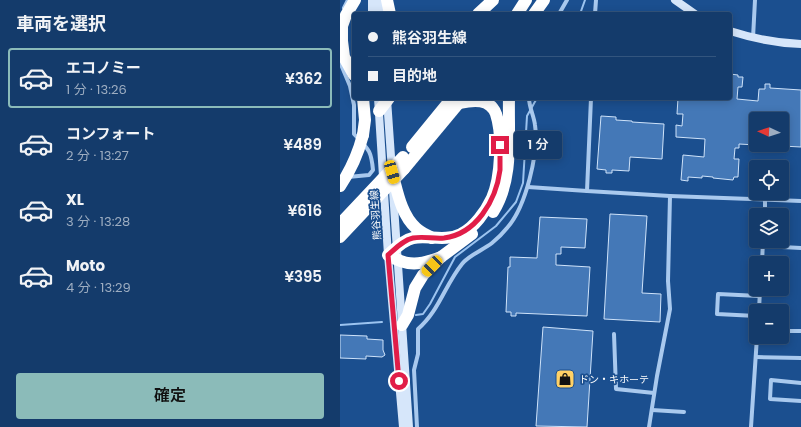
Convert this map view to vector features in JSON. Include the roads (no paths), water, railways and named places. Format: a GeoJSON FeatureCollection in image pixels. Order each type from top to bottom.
{"type":"FeatureCollection","features":[{"type":"Feature","properties":{"kind":"highway"},"geometry":{"type":"LineString","coordinates":[[352,72],[344,56],[342,26],[346,15],[355,0]]}},
{"type":"Feature","properties":{"kind":"highway"},"geometry":{"type":"LineString","coordinates":[[387,0],[390,12]]}},
{"type":"Feature","properties":{"kind":"highway"},"geometry":{"type":"LineString","coordinates":[[480,12],[492,0]]}},
{"type":"Feature","properties":{"kind":"highway"},"geometry":{"type":"LineString","coordinates":[[518,12],[526,0]]}},
{"type":"Feature","properties":{"kind":"highway"},"geometry":{"type":"LineString","coordinates":[[528,12],[537,0]]}},
{"type":"Feature","properties":{"kind":"highway"},"geometry":{"type":"LineString","coordinates":[[535,12],[544,0]]}},
{"type":"Feature","properties":{"kind":"highway"},"geometry":{"type":"LineString","coordinates":[[342,41],[347,27],[352,21]]}},
{"type":"Feature","properties":{"kind":"highway"},"geometry":{"type":"LineString","coordinates":[[340,186],[358,154],[365,120],[363,100]]}},
{"type":"Feature","properties":{"kind":"highway"},"geometry":{"type":"LineString","coordinates":[[379,111],[384,100]]}},
{"type":"Feature","properties":{"kind":"highway"},"geometry":{"type":"LineString","coordinates":[[340,237],[458,100],[479,100],[493,108],[496,115],[500,136],[500,171],[493,198],[484,213],[472,226],[460,234],[443,238],[413,238],[405,241],[394,254],[408,264],[424,263],[441,257]]}},
{"type":"Feature","properties":{"kind":"highway"},"geometry":{"type":"LineString","coordinates":[[402,325],[408,315],[415,288],[423,275],[441,257],[484,224],[502,197],[507,166],[509,100]]}},
{"type":"Feature","properties":{"kind":"highway"},"geometry":{"type":"LineString","coordinates":[[340,224],[404,163]]}},
{"type":"Feature","properties":{"kind":"highway"},"geometry":{"type":"LineString","coordinates":[[392,172],[407,218],[415,228],[432,238]]}},
{"type":"Feature","properties":{"kind":"main road"},"geometry":{"type":"LineString","coordinates":[[372,0],[372,12]]}},
{"type":"Feature","properties":{"kind":"main road"},"geometry":{"type":"LineString","coordinates":[[380,0],[380,12]]}},
{"type":"Feature","properties":{"kind":"main road"},"geometry":{"type":"LineString","coordinates":[[675,0],[692,12]]}},
{"type":"Feature","properties":{"kind":"main road"},"geometry":{"type":"LineString","coordinates":[[732,32],[753,38],[781,43],[801,44]]}},
{"type":"Feature","properties":{"kind":"main road","name":"熊谷羽生線"},"geometry":{"type":"LineString","coordinates":[[385,100],[392,172],[394,254],[403,427]]}},
{"type":"Feature","properties":{"kind":"main road","name":"熊谷羽生線"},"geometry":{"type":"LineString","coordinates":[[379,111],[402,325],[409,427]]}},
{"type":"Feature","properties":{"kind":"street"},"geometry":{"type":"LineString","coordinates":[[340,16],[348,0]]}},
{"type":"Feature","properties":{"kind":"street"},"geometry":{"type":"LineString","coordinates":[[560,12],[567,0]]}},
{"type":"Feature","properties":{"kind":"street"},"geometry":{"type":"LineString","coordinates":[[595,12],[596,0]]}},
{"type":"Feature","properties":{"kind":"street"},"geometry":{"type":"LineString","coordinates":[[753,38],[755,0]]}},
{"type":"Feature","properties":{"kind":"street"},"geometry":{"type":"LineString","coordinates":[[340,62],[350,86],[352,96]]}},
{"type":"Feature","properties":{"kind":"street"},"geometry":{"type":"LineString","coordinates":[[340,177],[369,175],[373,170],[371,152],[354,134],[353,100]]}},
{"type":"Feature","properties":{"kind":"street"},"geometry":{"type":"LineString","coordinates":[[417,427],[414,370],[418,354],[418,329],[427,321],[440,302],[463,262],[493,242],[508,227],[523,203],[528,187],[535,152],[536,126],[530,100]]}},
{"type":"Feature","properties":{"kind":"street"},"geometry":{"type":"LineString","coordinates":[[587,191],[591,100]]}},
{"type":"Feature","properties":{"kind":"street"},"geometry":{"type":"LineString","coordinates":[[528,187],[749,199]]}},
{"type":"Feature","properties":{"kind":"street"},"geometry":{"type":"LineString","coordinates":[[650,427],[654,393],[670,309],[668,281],[670,196]]}},
{"type":"Feature","properties":{"kind":"street"},"geometry":{"type":"LineString","coordinates":[[764,208],[765,200],[801,201]]}},
{"type":"Feature","properties":{"kind":"street"},"geometry":{"type":"LineString","coordinates":[[789,246],[801,248]]}},
{"type":"Feature","properties":{"kind":"street"},"geometry":{"type":"LineString","coordinates":[[749,295],[718,294],[717,314],[749,316]]}},
{"type":"Feature","properties":{"kind":"street"},"geometry":{"type":"LineString","coordinates":[[759,304],[760,296]]}},
{"type":"Feature","properties":{"kind":"street"},"geometry":{"type":"LineString","coordinates":[[789,330],[801,331]]}},
{"type":"Feature","properties":{"kind":"street"},"geometry":{"type":"LineString","coordinates":[[614,334],[616,389],[654,393]]}},
{"type":"Feature","properties":{"kind":"street"},"geometry":{"type":"LineString","coordinates":[[751,427],[757,344]]}},
{"type":"Feature","properties":{"kind":"street"},"geometry":{"type":"LineString","coordinates":[[756,357],[801,358]]}},
{"type":"Feature","properties":{"kind":"street"},"geometry":{"type":"LineString","coordinates":[[801,383],[771,380],[770,399],[801,401]]}},
{"type":"Feature","properties":{"kind":"street"},"geometry":{"type":"LineString","coordinates":[[652,410],[684,412]]}},
{"type":"Feature","properties":{"kind":"waterway"},"geometry":{"type":"LineString","coordinates":[[581,12],[585,0]]}},
{"type":"Feature","properties":{"kind":"waterway"},"geometry":{"type":"LineString","coordinates":[[416,315],[423,314],[430,304],[455,257],[496,226],[516,202],[523,183],[527,116],[536,100]]}},
{"type":"Feature","properties":{"kind":"waterway"},"geometry":{"type":"LineString","coordinates":[[340,325],[382,322]]}},
{"type":"Feature","properties":{"kind":"place","name":"ドン・キホーテ"},"geometry":{"type":"Point","coordinates":[565,379]}}]}
